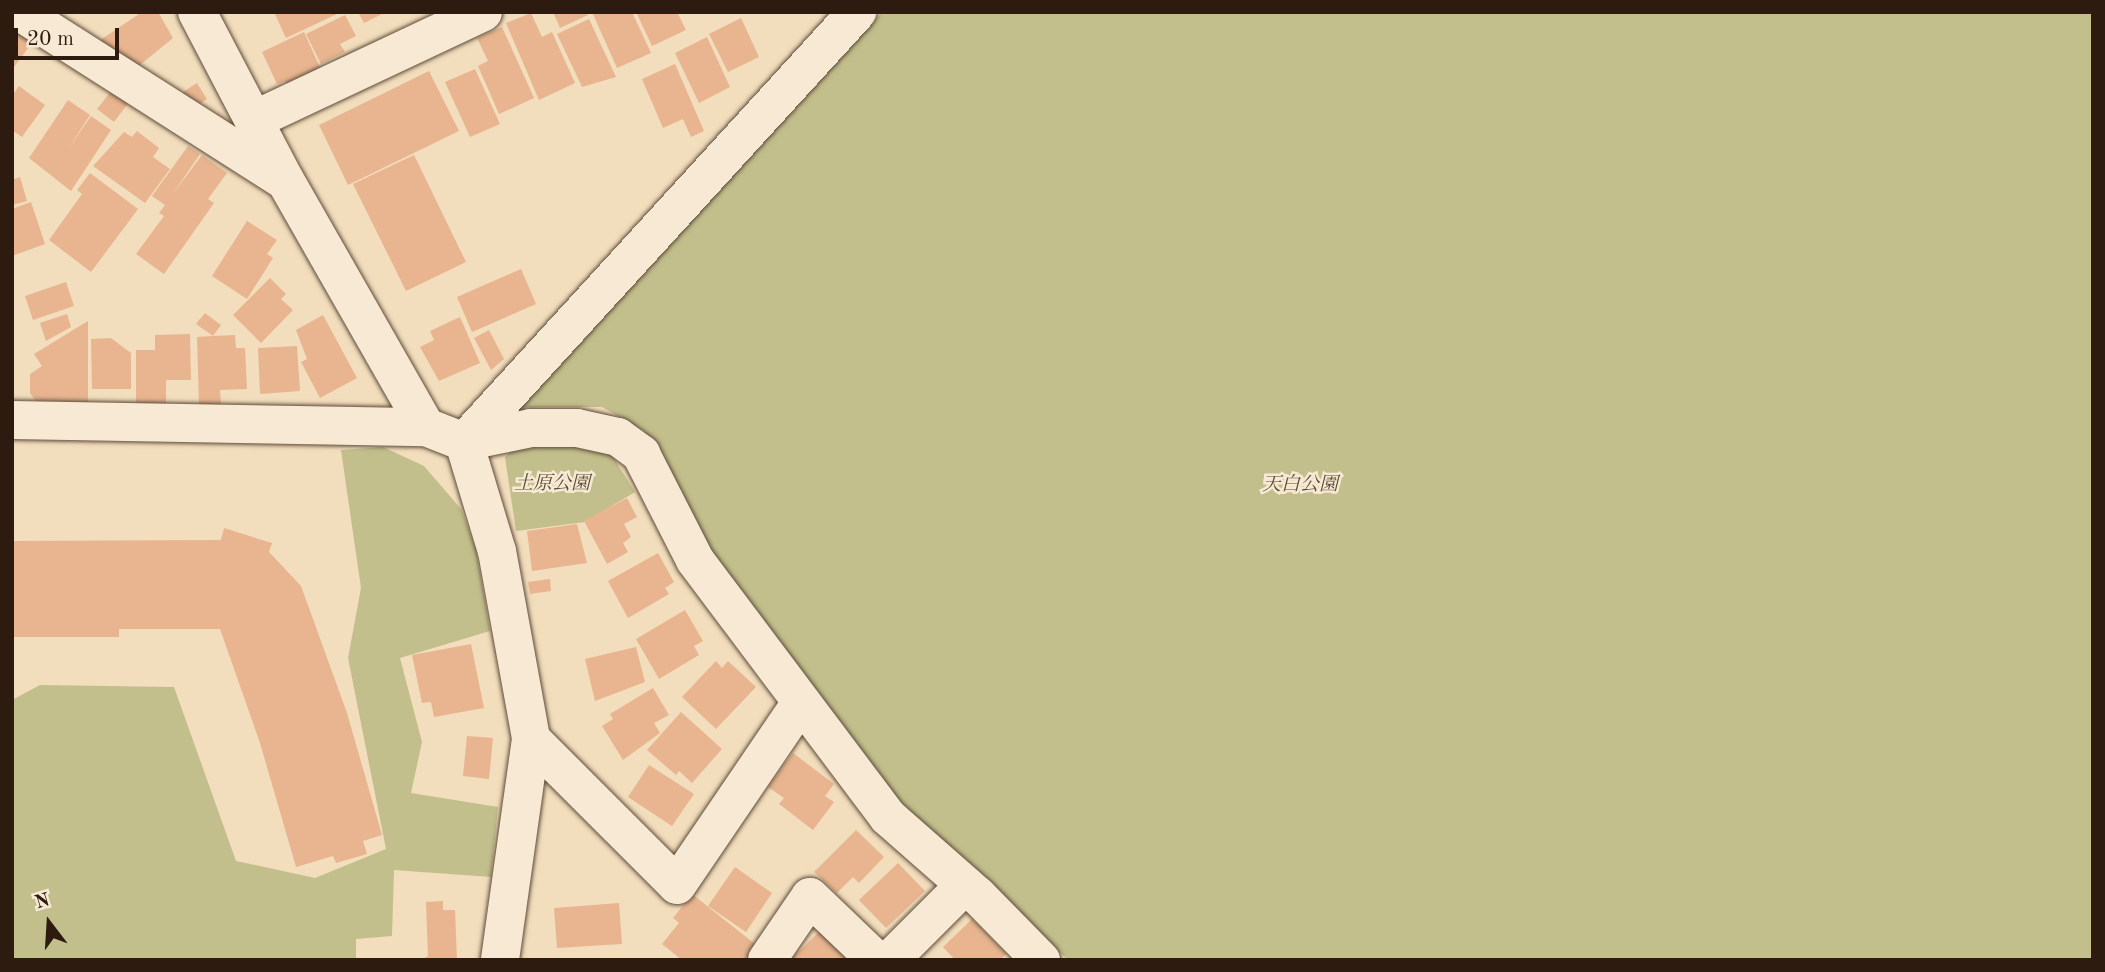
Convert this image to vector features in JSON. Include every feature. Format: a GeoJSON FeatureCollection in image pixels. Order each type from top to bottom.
{"type":"FeatureCollection","features":[{"type":"Feature","properties":{"kind":"street"},"geometry":{"type":"LineString","coordinates":[[20,12],[285,180]]}},
{"type":"Feature","properties":{"kind":"street"},"geometry":{"type":"LineString","coordinates":[[197,12],[285,180],[426,427]]}},
{"type":"Feature","properties":{"kind":"street"},"geometry":{"type":"LineString","coordinates":[[254,120],[483,12]]}},
{"type":"Feature","properties":{"kind":"street"},"geometry":{"type":"LineString","coordinates":[[464,442],[857,12]]}},
{"type":"Feature","properties":{"kind":"street"},"geometry":{"type":"LineString","coordinates":[[14,415],[426,427],[464,442],[531,428],[577,428],[618,437],[641,454],[695,561],[800,704],[888,817],[965,884],[1041,960]]}},
{"type":"Feature","properties":{"kind":"street"},"geometry":{"type":"LineString","coordinates":[[464,442],[497,551],[531,738],[500,960]]}},
{"type":"Feature","properties":{"kind":"street"},"geometry":{"type":"LineString","coordinates":[[531,738],[677,885],[800,704]]}},
{"type":"Feature","properties":{"kind":"street"},"geometry":{"type":"LineString","coordinates":[[890,960],[965,884]]}},
{"type":"Feature","properties":{"kind":"street"},"geometry":{"type":"LineString","coordinates":[[767,960],[810,897],[876,960]]}},
{"type":"Feature","properties":{"kind":"green space","name":"天白公園"},"geometry":{"type":"Polygon","coordinates":[[[882,12],[2093,12],[2093,960],[1068,960],[908,812],[719,565],[644,431],[602,407],[507,407],[882,12]]]}},
{"type":"Feature","properties":{"kind":"green space","name":"土原公園"},"geometry":{"type":"Polygon","coordinates":[[[519,443],[569,444],[611,454],[635,492],[585,522],[516,531],[505,457],[519,443]]]}},
{"type":"Feature","properties":{"kind":"green space"},"geometry":{"type":"Polygon","coordinates":[[[383,447],[424,466],[461,509],[476,549],[490,631],[400,658],[422,742],[411,793],[498,807],[491,877],[394,870],[392,936],[356,939],[356,960],[12,960],[12,700],[40,685],[174,687],[236,861],[315,878],[386,849],[348,658],[361,588],[341,450],[383,447]]]}},
{"type":"Feature","properties":{"kind":"building"},"geometry":{"type":"Polygon","coordinates":[[[142,12],[158,12],[173,38],[130,73],[90,47],[142,12]]]}},
{"type":"Feature","properties":{"kind":"building"},"geometry":{"type":"Polygon","coordinates":[[[274,12],[336,12],[337,14],[286,38],[274,12]]]}},
{"type":"Feature","properties":{"kind":"building"},"geometry":{"type":"Polygon","coordinates":[[[358,12],[386,12],[364,23],[358,12]]]}},
{"type":"Feature","properties":{"kind":"building"},"geometry":{"type":"Polygon","coordinates":[[[553,12],[587,12],[588,15],[560,28],[553,12]]]}},
{"type":"Feature","properties":{"kind":"building"},"geometry":{"type":"Polygon","coordinates":[[[592,12],[632,12],[651,53],[617,68],[592,12]]]}},
{"type":"Feature","properties":{"kind":"building"},"geometry":{"type":"Polygon","coordinates":[[[636,12],[677,12],[686,30],[652,46],[636,12]]]}},
{"type":"Feature","properties":{"kind":"building"},"geometry":{"type":"Polygon","coordinates":[[[531,13],[542,37],[552,32],[575,83],[539,100],[506,23],[531,13]]]}},
{"type":"Feature","properties":{"kind":"building"},"geometry":{"type":"Polygon","coordinates":[[[345,15],[356,36],[340,44],[345,52],[321,64],[306,34],[345,15]]]}},
{"type":"Feature","properties":{"kind":"building"},"geometry":{"type":"Polygon","coordinates":[[[741,18],[759,57],[728,72],[709,34],[741,18]]]}},
{"type":"Feature","properties":{"kind":"building"},"geometry":{"type":"Polygon","coordinates":[[[589,19],[616,77],[582,87],[557,34],[589,19]]]}},
{"type":"Feature","properties":{"kind":"building"},"geometry":{"type":"Polygon","coordinates":[[[502,27],[534,98],[499,114],[478,66],[488,61],[477,38],[502,27]]]}},
{"type":"Feature","properties":{"kind":"building"},"geometry":{"type":"Polygon","coordinates":[[[21,29],[35,39],[14,67],[12,30],[17,34],[21,29]]]}},
{"type":"Feature","properties":{"kind":"building"},"geometry":{"type":"Polygon","coordinates":[[[304,32],[322,72],[288,88],[285,81],[277,84],[262,52],[304,32]]]}},
{"type":"Feature","properties":{"kind":"building"},"geometry":{"type":"Polygon","coordinates":[[[707,37],[730,87],[699,103],[675,53],[707,37]]]}},
{"type":"Feature","properties":{"kind":"building"},"geometry":{"type":"Polygon","coordinates":[[[675,64],[704,131],[691,137],[683,119],[663,128],[642,79],[675,64]]]}},
{"type":"Feature","properties":{"kind":"building"},"geometry":{"type":"Polygon","coordinates":[[[475,69],[500,124],[470,137],[445,82],[475,69]]]}},
{"type":"Feature","properties":{"kind":"building"},"geometry":{"type":"Polygon","coordinates":[[[429,71],[459,131],[348,185],[319,125],[429,71]]]}},
{"type":"Feature","properties":{"kind":"building"},"geometry":{"type":"Polygon","coordinates":[[[197,83],[207,99],[193,108],[183,92],[197,83]]]}},
{"type":"Feature","properties":{"kind":"building"},"geometry":{"type":"Polygon","coordinates":[[[19,86],[45,105],[22,137],[12,130],[12,96],[19,86]]]}},
{"type":"Feature","properties":{"kind":"building"},"geometry":{"type":"Polygon","coordinates":[[[112,90],[129,102],[114,122],[97,109],[112,90]]]}},
{"type":"Feature","properties":{"kind":"building"},"geometry":{"type":"Polygon","coordinates":[[[68,100],[90,115],[68,149],[91,116],[111,130],[71,191],[29,158],[68,100]]]}},
{"type":"Feature","properties":{"kind":"building"},"geometry":{"type":"Polygon","coordinates":[[[137,131],[159,148],[153,157],[170,169],[145,203],[93,166],[124,132],[132,137],[137,131]]]}},
{"type":"Feature","properties":{"kind":"building"},"geometry":{"type":"Polygon","coordinates":[[[188,146],[200,154],[172,195],[202,155],[227,173],[208,199],[214,203],[164,274],[136,254],[164,216],[159,213],[165,205],[152,196],[188,146]]]}},
{"type":"Feature","properties":{"kind":"building"},"geometry":{"type":"Polygon","coordinates":[[[414,155],[466,262],[406,291],[353,184],[414,155]]]}},
{"type":"Feature","properties":{"kind":"building"},"geometry":{"type":"Polygon","coordinates":[[[90,173],[138,209],[91,272],[49,240],[82,194],[77,190],[90,173]]]}},
{"type":"Feature","properties":{"kind":"building"},"geometry":{"type":"Polygon","coordinates":[[[20,177],[27,201],[12,205],[12,180],[20,177]]]}},
{"type":"Feature","properties":{"kind":"building"},"geometry":{"type":"Polygon","coordinates":[[[31,202],[45,244],[12,256],[12,209],[31,202]]]}},
{"type":"Feature","properties":{"kind":"building"},"geometry":{"type":"Polygon","coordinates":[[[247,221],[277,240],[267,254],[273,258],[247,299],[212,276],[247,221]]]}},
{"type":"Feature","properties":{"kind":"building"},"geometry":{"type":"Polygon","coordinates":[[[521,269],[536,304],[472,332],[457,297],[521,269]]]}},
{"type":"Feature","properties":{"kind":"building"},"geometry":{"type":"Polygon","coordinates":[[[270,278],[286,294],[281,299],[293,310],[261,343],[233,315],[270,278]]]}},
{"type":"Feature","properties":{"kind":"building"},"geometry":{"type":"Polygon","coordinates":[[[66,282],[74,306],[33,320],[25,296],[66,282]]]}},
{"type":"Feature","properties":{"kind":"building"},"geometry":{"type":"Polygon","coordinates":[[[205,313],[221,325],[213,336],[196,324],[205,313]]]}},
{"type":"Feature","properties":{"kind":"building"},"geometry":{"type":"Polygon","coordinates":[[[67,314],[71,327],[46,341],[40,323],[67,314]]]}},
{"type":"Feature","properties":{"kind":"building"},"geometry":{"type":"Polygon","coordinates":[[[323,315],[357,378],[320,398],[301,362],[307,359],[296,330],[323,315]]]}},
{"type":"Feature","properties":{"kind":"building"},"geometry":{"type":"Polygon","coordinates":[[[460,317],[480,363],[439,381],[420,347],[434,340],[430,331],[460,317]]]}},
{"type":"Feature","properties":{"kind":"building"},"geometry":{"type":"Polygon","coordinates":[[[88,321],[88,404],[39,405],[30,393],[30,374],[42,366],[34,354],[88,321]]]}},
{"type":"Feature","properties":{"kind":"building"},"geometry":{"type":"Polygon","coordinates":[[[489,330],[504,359],[491,370],[474,338],[489,330]]]}},
{"type":"Feature","properties":{"kind":"building"},"geometry":{"type":"Polygon","coordinates":[[[190,334],[191,380],[166,380],[166,405],[136,405],[136,350],[155,350],[155,335],[190,334]]]}},
{"type":"Feature","properties":{"kind":"building"},"geometry":{"type":"Polygon","coordinates":[[[235,335],[236,348],[245,348],[247,389],[220,390],[221,405],[199,406],[197,337],[235,335]]]}},
{"type":"Feature","properties":{"kind":"building"},"geometry":{"type":"Polygon","coordinates":[[[111,338],[131,353],[131,389],[92,389],[91,339],[111,338]]]}},
{"type":"Feature","properties":{"kind":"building"},"geometry":{"type":"Polygon","coordinates":[[[297,346],[300,391],[260,394],[258,348],[297,346]]]}},
{"type":"Feature","properties":{"kind":"building"},"geometry":{"type":"Polygon","coordinates":[[[627,498],[637,517],[624,524],[631,537],[623,543],[628,552],[607,564],[584,521],[627,498]]]}},
{"type":"Feature","properties":{"kind":"building"},"geometry":{"type":"Polygon","coordinates":[[[577,524],[587,563],[532,571],[527,531],[577,524]]]}},
{"type":"Feature","properties":{"kind":"building"},"geometry":{"type":"Polygon","coordinates":[[[224,528],[272,543],[269,552],[301,586],[347,713],[382,835],[363,841],[367,854],[336,863],[333,856],[296,867],[260,743],[220,629],[119,629],[119,637],[12,637],[12,541],[221,540],[224,528]]]}},
{"type":"Feature","properties":{"kind":"building"},"geometry":{"type":"Polygon","coordinates":[[[658,553],[674,582],[665,588],[669,594],[628,618],[608,581],[658,553]]]}},
{"type":"Feature","properties":{"kind":"building"},"geometry":{"type":"Polygon","coordinates":[[[550,579],[551,591],[530,594],[528,582],[550,579]]]}},
{"type":"Feature","properties":{"kind":"building"},"geometry":{"type":"Polygon","coordinates":[[[685,610],[703,641],[694,646],[699,655],[659,679],[636,639],[685,610]]]}},
{"type":"Feature","properties":{"kind":"building"},"geometry":{"type":"Polygon","coordinates":[[[471,644],[484,708],[434,717],[431,702],[422,703],[412,655],[471,644]]]}},
{"type":"Feature","properties":{"kind":"building"},"geometry":{"type":"Polygon","coordinates":[[[636,647],[645,682],[595,701],[585,659],[636,647]]]}},
{"type":"Feature","properties":{"kind":"building"},"geometry":{"type":"Polygon","coordinates":[[[716,661],[722,668],[728,661],[756,687],[716,729],[682,697],[716,661]]]}},
{"type":"Feature","properties":{"kind":"building"},"geometry":{"type":"Polygon","coordinates":[[[653,688],[669,715],[654,723],[660,733],[623,760],[602,726],[613,719],[610,714],[653,688]]]}},
{"type":"Feature","properties":{"kind":"building"},"geometry":{"type":"Polygon","coordinates":[[[681,712],[722,749],[692,783],[679,771],[676,775],[647,750],[681,712]]]}},
{"type":"Feature","properties":{"kind":"building"},"geometry":{"type":"Polygon","coordinates":[[[467,736],[493,738],[489,779],[463,776],[467,736]]]}},
{"type":"Feature","properties":{"kind":"building"},"geometry":{"type":"Polygon","coordinates":[[[793,753],[834,784],[825,796],[834,802],[813,830],[779,804],[784,798],[768,787],[793,753]]]}},
{"type":"Feature","properties":{"kind":"building"},"geometry":{"type":"Polygon","coordinates":[[[649,765],[694,794],[672,826],[628,797],[649,765]]]}},
{"type":"Feature","properties":{"kind":"building"},"geometry":{"type":"Polygon","coordinates":[[[856,830],[884,857],[859,883],[853,877],[837,893],[814,872],[856,830]]]}},
{"type":"Feature","properties":{"kind":"building"},"geometry":{"type":"Polygon","coordinates":[[[898,863],[925,891],[886,928],[859,900],[898,863]]]}},
{"type":"Feature","properties":{"kind":"building"},"geometry":{"type":"Polygon","coordinates":[[[735,867],[772,893],[746,932],[708,906],[735,867]]]}},
{"type":"Feature","properties":{"kind":"building"},"geometry":{"type":"Polygon","coordinates":[[[692,894],[760,948],[751,960],[682,960],[662,944],[679,923],[673,918],[692,894]]]}},
{"type":"Feature","properties":{"kind":"building"},"geometry":{"type":"Polygon","coordinates":[[[443,901],[443,910],[455,910],[457,960],[422,960],[428,956],[426,902],[443,901]]]}},
{"type":"Feature","properties":{"kind":"building"},"geometry":{"type":"Polygon","coordinates":[[[619,903],[622,944],[557,948],[554,908],[619,903]]]}},
{"type":"Feature","properties":{"kind":"building"},"geometry":{"type":"Polygon","coordinates":[[[972,919],[1006,954],[1000,960],[955,960],[943,947],[972,919]]]}},
{"type":"Feature","properties":{"kind":"building"},"geometry":{"type":"Polygon","coordinates":[[[820,931],[848,960],[790,960],[820,931]]]}}]}
